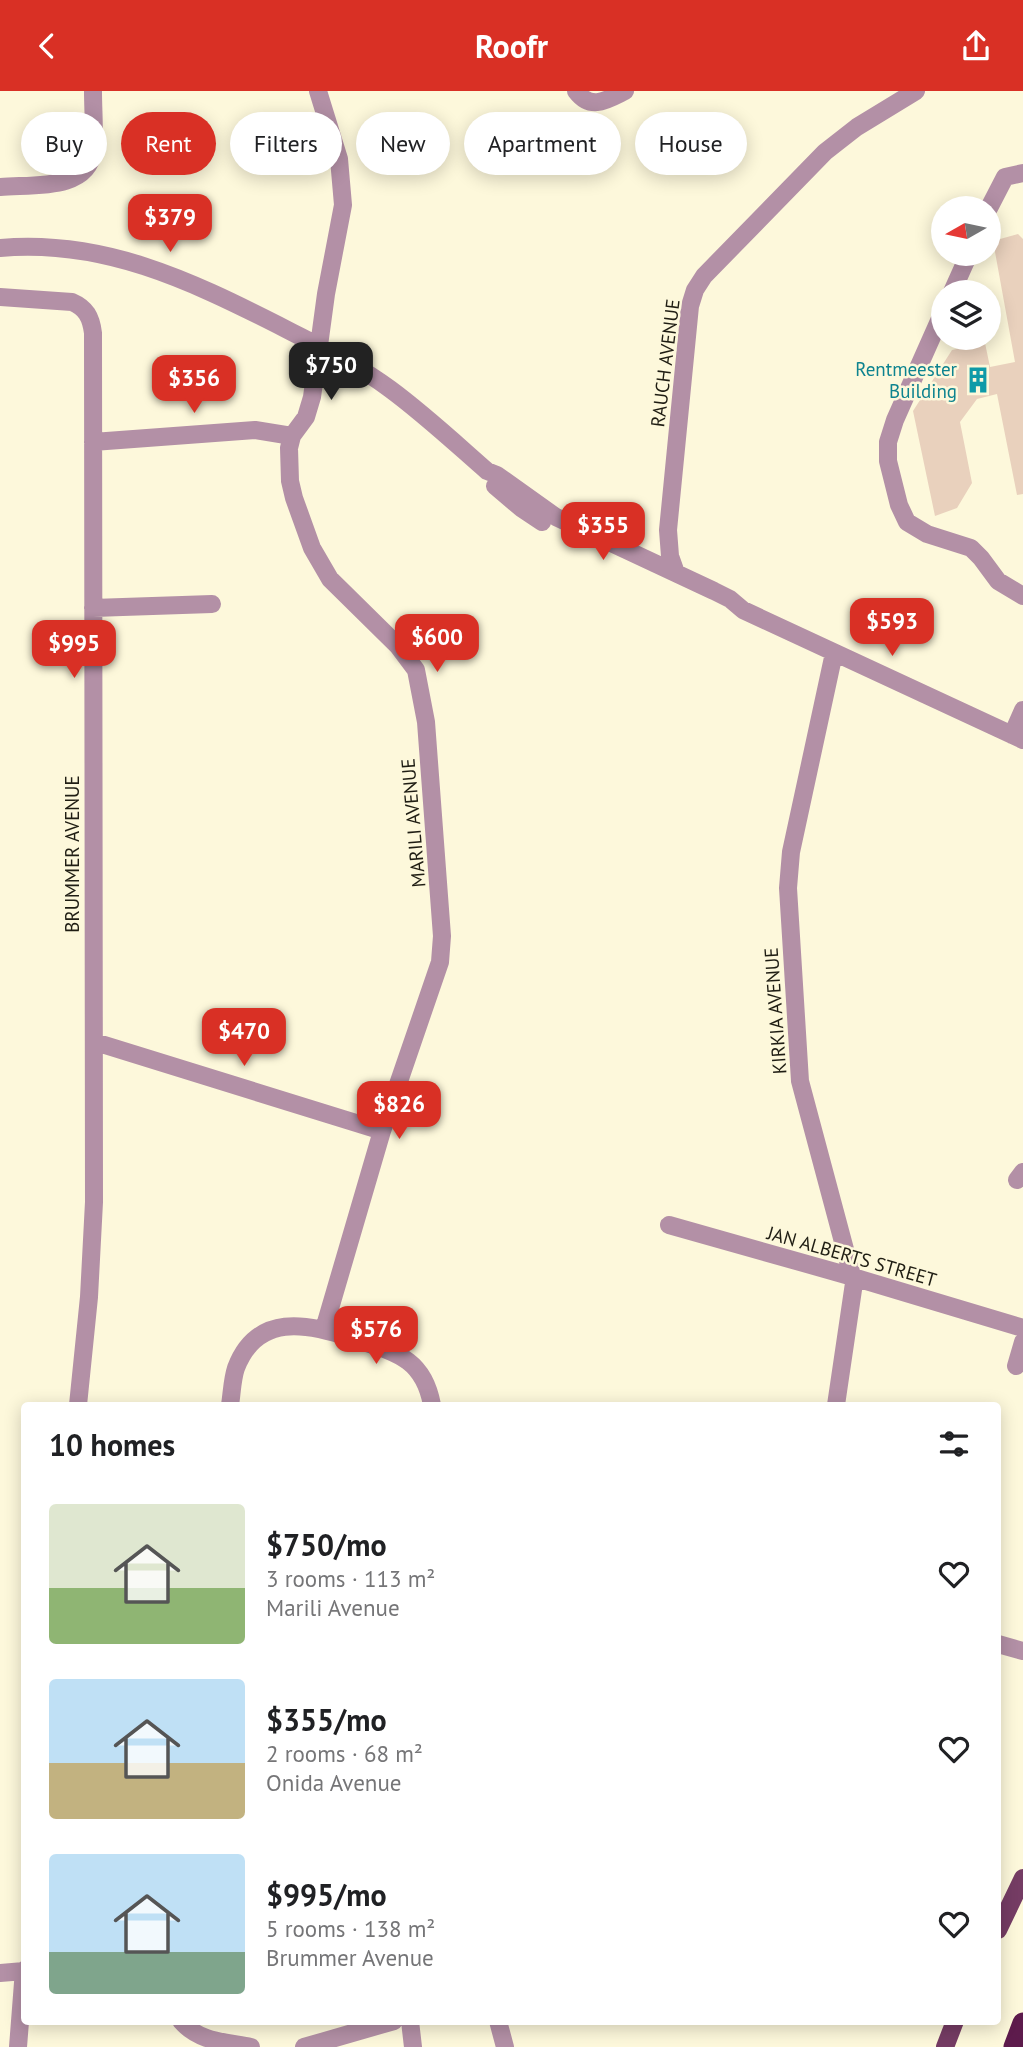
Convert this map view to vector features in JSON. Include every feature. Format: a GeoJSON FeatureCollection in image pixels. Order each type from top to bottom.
{"type":"FeatureCollection","features":[{"type":"Feature","properties":{"kind":"highway"},"geometry":{"type":"LineString","coordinates":[[1014,2047],[1023,2023]]}},
{"type":"Feature","properties":{"kind":"main road"},"geometry":{"type":"LineString","coordinates":[[1001,1921],[1023,1878]]}},
{"type":"Feature","properties":{"kind":"main road"},"geometry":{"type":"LineString","coordinates":[[945,2047],[953,2025]]}},
{"type":"Feature","properties":{"kind":"street"},"geometry":{"type":"LineString","coordinates":[[0,187],[64,182],[83,173],[93,151],[93,91]]}},
{"type":"Feature","properties":{"kind":"street","name":"MARILI AVENUE"},"geometry":{"type":"LineString","coordinates":[[318,91],[336,145],[344,188],[343,205],[326,294],[309,410],[292,436],[289,448],[292,489],[312,548],[330,579],[408,658],[419,681],[426,722],[442,949],[382,1131],[324,1329]]}},
{"type":"Feature","properties":{"kind":"street"},"geometry":{"type":"LineString","coordinates":[[576,91],[583,99],[593,103],[625,91]]}},
{"type":"Feature","properties":{"kind":"street","name":"RAUCH AVENUE"},"geometry":{"type":"LineString","coordinates":[[676,573],[670,556],[668,530],[690,306],[697,286],[706,273],[825,152],[857,127],[916,91]]}},
{"type":"Feature","properties":{"kind":"street"},"geometry":{"type":"LineString","coordinates":[[994,196],[1005,177],[1023,173]]}},
{"type":"Feature","properties":{"kind":"street"},"geometry":{"type":"LineString","coordinates":[[0,248],[64,248],[135,263],[203,287],[320,346],[386,386],[487,471],[497,475],[556,517],[730,599],[743,610],[1018,738],[1023,710]]}},
{"type":"Feature","properties":{"kind":"street","name":"BRUMMER AVENUE"},"geometry":{"type":"LineString","coordinates":[[0,297],[62,301],[80,306],[87,313],[93,333],[95,1042],[92,1257],[78,1402]]}},
{"type":"Feature","properties":{"kind":"street"},"geometry":{"type":"LineString","coordinates":[[931,339],[888,442],[888,461],[898,505],[907,522],[927,534],[971,548],[994,577],[1021,592]]}},
{"type":"Feature","properties":{"kind":"street"},"geometry":{"type":"LineString","coordinates":[[93,442],[255,431],[292,436]]}},
{"type":"Feature","properties":{"kind":"street"},"geometry":{"type":"LineString","coordinates":[[487,471],[500,492],[520,508],[554,528],[706,601],[743,610]]}},
{"type":"Feature","properties":{"kind":"street"},"geometry":{"type":"LineString","coordinates":[[637,556],[658,545],[668,530]]}},
{"type":"Feature","properties":{"kind":"street"},"geometry":{"type":"LineString","coordinates":[[93,608],[212,604]]}},
{"type":"Feature","properties":{"kind":"street","name":"KIRKIA AVENUE"},"geometry":{"type":"LineString","coordinates":[[834,653],[791,852],[788,888],[800,1081],[853,1277],[854,1299],[837,1402]]}},
{"type":"Feature","properties":{"kind":"street"},"geometry":{"type":"LineString","coordinates":[[95,1042],[382,1131]]}},
{"type":"Feature","properties":{"kind":"street","name":"JAN ALBERTS STREET"},"geometry":{"type":"LineString","coordinates":[[670,1225],[1023,1328]]}},
{"type":"Feature","properties":{"kind":"street"},"geometry":{"type":"LineString","coordinates":[[230,1402],[236,1368],[245,1351],[272,1329],[291,1325],[324,1329],[390,1350],[415,1365],[425,1380],[431,1402]]}},
{"type":"Feature","properties":{"kind":"street"},"geometry":{"type":"LineString","coordinates":[[1016,1366],[1023,1342]]}},
{"type":"Feature","properties":{"kind":"street"},"geometry":{"type":"LineString","coordinates":[[1001,1645],[1023,1651]]}},
{"type":"Feature","properties":{"kind":"street"},"geometry":{"type":"LineString","coordinates":[[0,1973],[21,1971]]}},
{"type":"Feature","properties":{"kind":"street"},"geometry":{"type":"LineString","coordinates":[[18,2047],[21,2009]]}},
{"type":"Feature","properties":{"kind":"street"},"geometry":{"type":"LineString","coordinates":[[184,2025],[202,2038],[251,2047]]}},
{"type":"Feature","properties":{"kind":"street"},"geometry":{"type":"LineString","coordinates":[[304,2047],[380,2025]]}},
{"type":"Feature","properties":{"kind":"street"},"geometry":{"type":"LineString","coordinates":[[410,2025],[413,2047]]}},
{"type":"Feature","properties":{"kind":"street"},"geometry":{"type":"LineString","coordinates":[[499,2025],[505,2047]]}},
{"type":"Feature","properties":{"kind":"building","name":"Rentmeester Building"},"geometry":{"type":"Polygon","coordinates":[[[1018,234],[1023,239],[1023,494],[1017,495],[997,394],[977,399],[960,422],[972,483],[957,508],[935,516],[913,411],[952,350],[986,350],[990,367],[1015,362],[998,266],[1001,266],[1001,239],[1018,234]]]}},
{"type":"Feature","properties":{"kind":"place","name":"Rentmeester Building"},"geometry":{"type":"Point","coordinates":[978,380]}}]}
